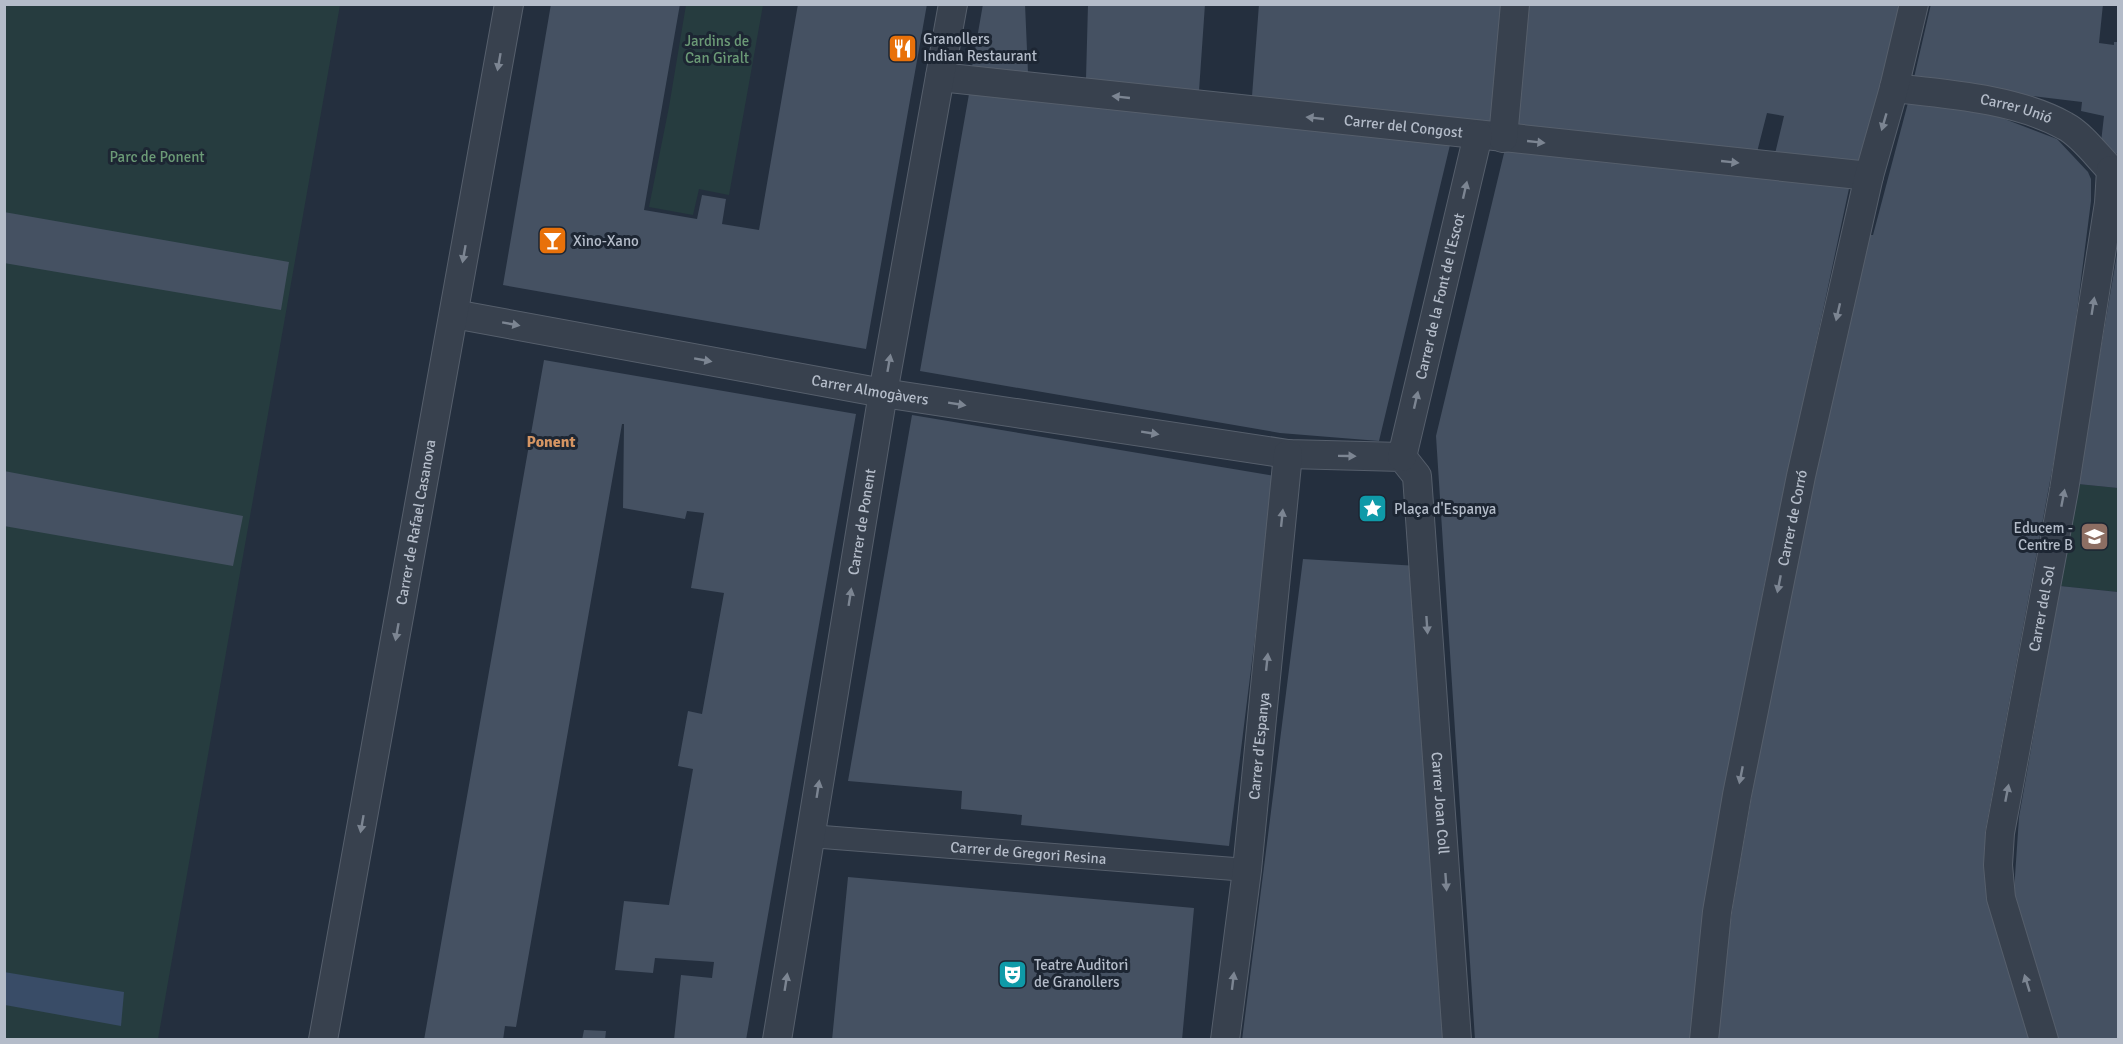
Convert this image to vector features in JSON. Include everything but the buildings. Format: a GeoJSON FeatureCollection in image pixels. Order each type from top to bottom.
{"type":"FeatureCollection","features":[{"type":"Feature","properties":{"kind":"street","name":"Carrer de Rafael Casanova"},"geometry":{"type":"LineString","coordinates":[[323,1040],[509,4]]}},
{"type":"Feature","properties":{"kind":"street","name":"Carrer de Ponent"},"geometry":{"type":"LineString","coordinates":[[777,1040],[884,393],[953,4]]}},
{"type":"Feature","properties":{"kind":"street","name":"Carrer de la Font de l'Escot"},"geometry":{"type":"LineString","coordinates":[[1402,457],[1491,137],[1515,4]]}},
{"type":"Feature","properties":{"kind":"street","name":"Carrer de Corró"},"geometry":{"type":"LineString","coordinates":[[1704,1040],[1717,912],[1737,795],[1801,476],[1869,176],[1894,88],[1914,4]]}},
{"type":"Feature","properties":{"kind":"street","name":"Carrer del Congost"},"geometry":{"type":"LineString","coordinates":[[940,77],[1869,176]]}},
{"type":"Feature","properties":{"kind":"street","name":"Carrer Unió"},"geometry":{"type":"LineString","coordinates":[[1894,88],[1971,97],[2040,115],[2066,126],[2115,170]]}},
{"type":"Feature","properties":{"kind":"street","name":"Carrer del Sol"},"geometry":{"type":"LineString","coordinates":[[2044,1040],[2001,898],[1998,865],[2000,833],[2064,490],[2115,170]]}},
{"type":"Feature","properties":{"kind":"street","name":"Carrer Almogàvers"},"geometry":{"type":"LineString","coordinates":[[454,314],[884,393],[1288,454]]}},
{"type":"Feature","properties":{"kind":"street"},"geometry":{"type":"LineString","coordinates":[[1288,454],[1402,457]]}},
{"type":"Feature","properties":{"kind":"street","name":"Carrer d'Espanya"},"geometry":{"type":"LineString","coordinates":[[1225,1040],[1247,870],[1288,454]]}},
{"type":"Feature","properties":{"kind":"street","name":"Carrer Joan Coll"},"geometry":{"type":"LineString","coordinates":[[1402,457],[1417,476],[1457,1040]]}},
{"type":"Feature","properties":{"kind":"street","name":"Carrer de Gregori Resina"},"geometry":{"type":"LineString","coordinates":[[810,836],[1247,870]]}},
{"type":"Feature","properties":{"kind":"green space","name":"Parc de Ponent"},"geometry":{"type":"Polygon","coordinates":[[[5,5],[340,5],[158,1039],[5,1040],[5,5]]]}},
{"type":"Feature","properties":{"kind":"green space","name":"Jardins de Can Giralt"},"geometry":{"type":"Polygon","coordinates":[[[686,5],[763,5],[729,195],[699,189],[693,215],[649,207],[686,5]]]}},
{"type":"Feature","properties":{"kind":"green space","name":"Educem - Centre B"},"geometry":{"type":"Polygon","coordinates":[[[2078,484],[2118,488],[2118,592],[2060,586],[2078,484]]]}},
{"type":"Feature","properties":{"kind":"water"},"geometry":{"type":"Polygon","coordinates":[[[4,972],[124,992],[121,1026],[5,1005],[4,972]]]}},
{"type":"Feature","properties":{"kind":"place","name":"Granollers Indian Restaurant"},"geometry":{"type":"Point","coordinates":[902,48]}},
{"type":"Feature","properties":{"kind":"place","name":"Xino-Xano"},"geometry":{"type":"Point","coordinates":[552,241]}},
{"type":"Feature","properties":{"kind":"place","name":"Plaça d'Espanya"},"geometry":{"type":"Point","coordinates":[1373,509]}},
{"type":"Feature","properties":{"kind":"place","name":"Educem - Centre B"},"geometry":{"type":"Point","coordinates":[2094,537]}},
{"type":"Feature","properties":{"kind":"place","name":"Teatre Auditori de Granollers"},"geometry":{"type":"Point","coordinates":[1013,974]}},
{"type":"Feature","properties":{"kind":"district","name":"Ponent"},"geometry":{"type":"Point","coordinates":[551,441]}}]}
